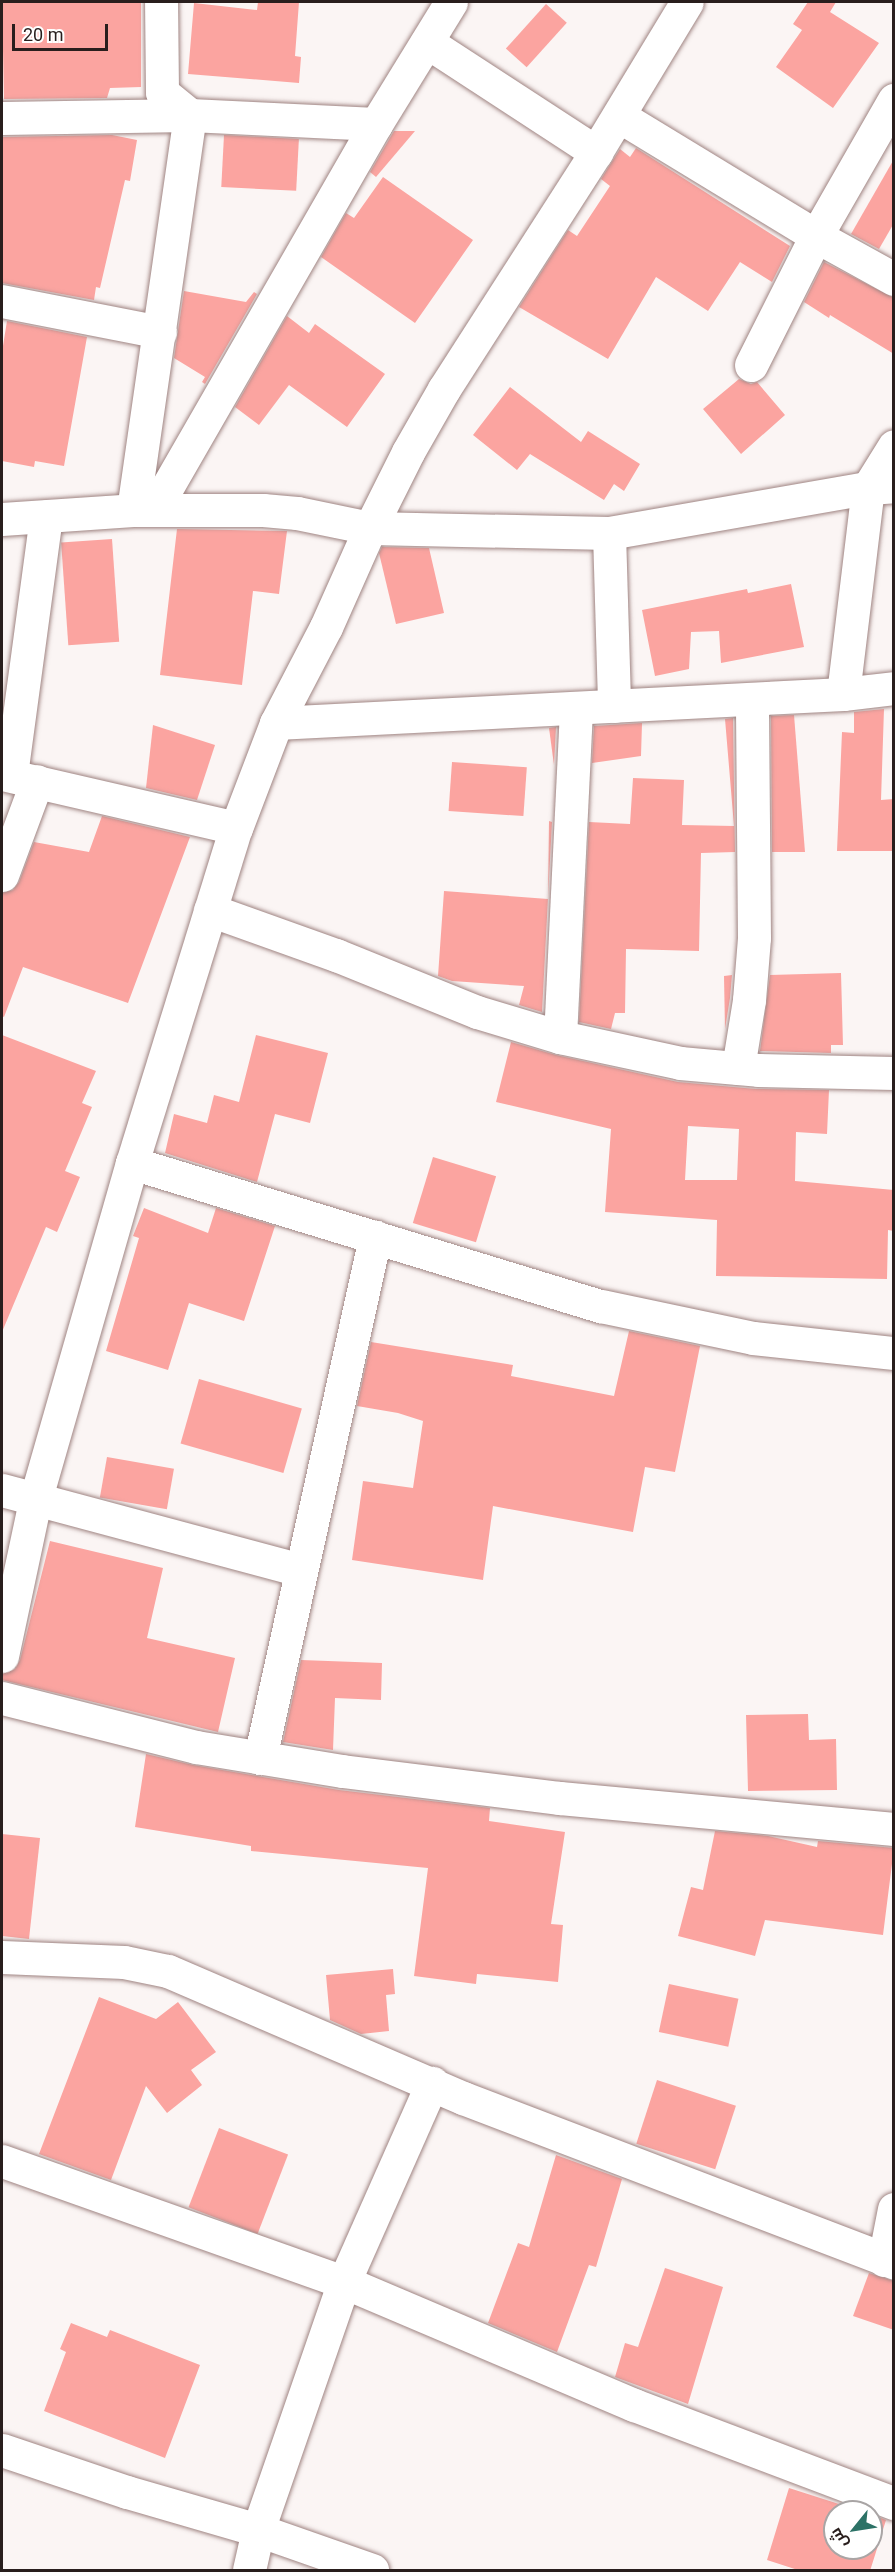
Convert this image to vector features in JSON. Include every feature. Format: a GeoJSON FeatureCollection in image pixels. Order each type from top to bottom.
{"type":"FeatureCollection","features":[{"type":"Feature","properties":{"kind":"street"},"geometry":{"type":"LineString","coordinates":[[161,2],[162,92],[190,115]]}},
{"type":"Feature","properties":{"kind":"street"},"geometry":{"type":"LineString","coordinates":[[144,510],[451,2]]}},
{"type":"Feature","properties":{"kind":"street"},"geometry":{"type":"LineString","coordinates":[[2,1656],[35,1501],[132,1163],[236,828],[276,723],[335,608],[370,528],[444,389],[597,152],[687,2]]}},
{"type":"Feature","properties":{"kind":"street"},"geometry":{"type":"LineString","coordinates":[[427,42],[597,152]]}},
{"type":"Feature","properties":{"kind":"street"},"geometry":{"type":"LineString","coordinates":[[751,365],[816,236],[894,100]]}},
{"type":"Feature","properties":{"kind":"street"},"geometry":{"type":"LineString","coordinates":[[144,510],[160,332],[190,115]]}},
{"type":"Feature","properties":{"kind":"street"},"geometry":{"type":"LineString","coordinates":[[2,118],[190,115],[376,124]]}},
{"type":"Feature","properties":{"kind":"street"},"geometry":{"type":"LineString","coordinates":[[619,116],[816,236],[894,279]]}},
{"type":"Feature","properties":{"kind":"street"},"geometry":{"type":"LineString","coordinates":[[2,301],[160,332]]}},
{"type":"Feature","properties":{"kind":"street"},"geometry":{"type":"LineString","coordinates":[[843,694],[881,487],[894,446]]}},
{"type":"Feature","properties":{"kind":"street"},"geometry":{"type":"LineString","coordinates":[[2,519],[144,510],[274,511],[370,528],[609,533],[881,487]]}},
{"type":"Feature","properties":{"kind":"street"},"geometry":{"type":"LineString","coordinates":[[2,874],[16,777],[46,516]]}},
{"type":"Feature","properties":{"kind":"street"},"geometry":{"type":"LineString","coordinates":[[609,533],[614,706]]}},
{"type":"Feature","properties":{"kind":"street"},"geometry":{"type":"LineString","coordinates":[[276,723],[843,694],[894,688]]}},
{"type":"Feature","properties":{"kind":"street"},"geometry":{"type":"LineString","coordinates":[[738,1068],[749,1000],[754,938],[752,699]]}},
{"type":"Feature","properties":{"kind":"street"},"geometry":{"type":"LineString","coordinates":[[560,1037],[576,708]]}},
{"type":"Feature","properties":{"kind":"street"},"geometry":{"type":"LineString","coordinates":[[16,777],[236,828]]}},
{"type":"Feature","properties":{"kind":"street"},"geometry":{"type":"LineString","coordinates":[[210,910],[336,955],[477,1012],[560,1037],[680,1063],[738,1068],[894,1073]]}},
{"type":"Feature","properties":{"kind":"street"},"geometry":{"type":"LineString","coordinates":[[132,1163],[601,1306],[753,1338],[894,1353]]}},
{"type":"Feature","properties":{"kind":"street"},"geometry":{"type":"LineString","coordinates":[[260,1758],[375,1237]]}},
{"type":"Feature","properties":{"kind":"street"},"geometry":{"type":"LineString","coordinates":[[2,1491],[300,1570]]}},
{"type":"Feature","properties":{"kind":"street"},"geometry":{"type":"LineString","coordinates":[[2,1698],[195,1747],[342,1771],[560,1798],[894,1829]]}},
{"type":"Feature","properties":{"kind":"street"},"geometry":{"type":"LineString","coordinates":[[2,1957],[124,1962],[168,1971],[432,2083],[691,2187],[889,2262],[894,2209]]}},
{"type":"Feature","properties":{"kind":"street"},"geometry":{"type":"LineString","coordinates":[[249,2571],[258,2530],[344,2282],[432,2083]]}},
{"type":"Feature","properties":{"kind":"street"},"geometry":{"type":"LineString","coordinates":[[2,2161],[344,2282],[634,2404],[894,2503]]}},
{"type":"Feature","properties":{"kind":"street"},"geometry":{"type":"LineString","coordinates":[[2,2450],[127,2492],[258,2530],[372,2571]]}},
{"type":"Feature","properties":{"kind":"building"},"geometry":{"type":"Polygon","coordinates":[[[2,2],[141,2],[141,87],[110,88],[107,98],[4,99],[2,2]]]}},
{"type":"Feature","properties":{"kind":"building"},"geometry":{"type":"Polygon","coordinates":[[[258,2],[299,2],[295,56],[301,57],[299,83],[188,74],[194,3],[257,10],[258,2]]]}},
{"type":"Feature","properties":{"kind":"building"},"geometry":{"type":"Polygon","coordinates":[[[808,2],[836,2],[830,12],[879,43],[833,108],[776,67],[802,30],[793,24],[808,2]]]}},
{"type":"Feature","properties":{"kind":"building"},"geometry":{"type":"Polygon","coordinates":[[[546,4],[567,23],[527,67],[506,49],[546,4]]]}},
{"type":"Feature","properties":{"kind":"building"},"geometry":{"type":"Polygon","coordinates":[[[394,131],[415,131],[376,177],[370,172],[394,131]]]}},
{"type":"Feature","properties":{"kind":"building"},"geometry":{"type":"Polygon","coordinates":[[[112,135],[137,140],[130,181],[125,180],[100,288],[96,287],[94,300],[2,283],[2,137],[112,135]]]}},
{"type":"Feature","properties":{"kind":"building"},"geometry":{"type":"Polygon","coordinates":[[[224,135],[299,139],[296,191],[221,187],[224,135]]]}},
{"type":"Feature","properties":{"kind":"building"},"geometry":{"type":"Polygon","coordinates":[[[636,148],[790,246],[772,282],[740,262],[708,311],[656,277],[608,359],[519,307],[568,230],[577,236],[610,186],[601,179],[620,149],[630,157],[636,148]]]}},
{"type":"Feature","properties":{"kind":"building"},"geometry":{"type":"Polygon","coordinates":[[[894,159],[894,223],[879,249],[851,234],[894,159]]]}},
{"type":"Feature","properties":{"kind":"building"},"geometry":{"type":"Polygon","coordinates":[[[383,177],[473,240],[415,323],[321,257],[346,213],[354,218],[383,177]]]}},
{"type":"Feature","properties":{"kind":"building"},"geometry":{"type":"Polygon","coordinates":[[[824,262],[894,298],[894,354],[804,302],[824,262]]]}},
{"type":"Feature","properties":{"kind":"building"},"geometry":{"type":"Polygon","coordinates":[[[184,291],[246,302],[254,292],[257,294],[205,384],[202,382],[205,377],[174,358],[184,291]]]}},
{"type":"Feature","properties":{"kind":"building"},"geometry":{"type":"Polygon","coordinates":[[[287,316],[309,333],[315,324],[385,374],[347,427],[289,385],[259,425],[235,407],[287,316]]]}},
{"type":"Feature","properties":{"kind":"building"},"geometry":{"type":"Polygon","coordinates":[[[7,321],[87,337],[64,466],[35,461],[34,467],[2,461],[2,352],[7,321]]]}},
{"type":"Feature","properties":{"kind":"building"},"geometry":{"type":"Polygon","coordinates":[[[739,379],[751,384],[757,382],[785,415],[741,454],[703,409],[739,379]]]}},
{"type":"Feature","properties":{"kind":"building"},"geometry":{"type":"Polygon","coordinates":[[[510,387],[581,442],[588,431],[640,464],[624,491],[614,484],[604,500],[530,454],[517,470],[473,435],[510,387]]]}},
{"type":"Feature","properties":{"kind":"building"},"geometry":{"type":"Polygon","coordinates":[[[177,529],[287,531],[279,594],[253,591],[242,685],[160,675],[177,529]]]}},
{"type":"Feature","properties":{"kind":"building"},"geometry":{"type":"Polygon","coordinates":[[[112,539],[119,642],[68,645],[61,543],[112,539]]]}},
{"type":"Feature","properties":{"kind":"building"},"geometry":{"type":"Polygon","coordinates":[[[382,547],[429,548],[444,613],[396,624],[379,553],[382,547]]]}},
{"type":"Feature","properties":{"kind":"building"},"geometry":{"type":"Polygon","coordinates":[[[791,584],[804,647],[721,663],[719,631],[691,632],[689,669],[655,676],[642,610],[747,589],[748,593],[791,584]]]}},
{"type":"Feature","properties":{"kind":"building"},"geometry":{"type":"Polygon","coordinates":[[[884,709],[881,800],[894,799],[894,851],[837,851],[842,732],[854,733],[854,712],[884,709]]]}},
{"type":"Feature","properties":{"kind":"building"},"geometry":{"type":"Polygon","coordinates":[[[794,715],[805,852],[772,852],[771,716],[794,715]]]}},
{"type":"Feature","properties":{"kind":"building"},"geometry":{"type":"Polygon","coordinates":[[[733,718],[735,852],[701,853],[699,951],[626,949],[625,1013],[615,1013],[611,1029],[579,1022],[589,822],[630,824],[633,778],[684,780],[682,825],[734,826],[725,719],[733,718]]]}},
{"type":"Feature","properties":{"kind":"building"},"geometry":{"type":"Polygon","coordinates":[[[642,723],[641,756],[592,763],[594,726],[642,723]]]}},
{"type":"Feature","properties":{"kind":"building"},"geometry":{"type":"Polygon","coordinates":[[[153,725],[215,745],[197,800],[146,788],[153,725]]]}},
{"type":"Feature","properties":{"kind":"building"},"geometry":{"type":"Polygon","coordinates":[[[556,727],[554,765],[549,728],[556,727]]]}},
{"type":"Feature","properties":{"kind":"building"},"geometry":{"type":"Polygon","coordinates":[[[452,762],[527,767],[523,816],[449,811],[452,762]]]}},
{"type":"Feature","properties":{"kind":"building"},"geometry":{"type":"Polygon","coordinates":[[[102,816],[190,837],[128,1003],[23,967],[4,1017],[2,1016],[2,893],[13,890],[19,882],[34,842],[89,852],[102,816]]]}},
{"type":"Feature","properties":{"kind":"building"},"geometry":{"type":"Polygon","coordinates":[[[549,821],[552,822],[548,898],[549,821]]]}},
{"type":"Feature","properties":{"kind":"building"},"geometry":{"type":"Polygon","coordinates":[[[444,891],[548,899],[542,1012],[519,1005],[524,986],[452,981],[438,976],[444,891]]]}},
{"type":"Feature","properties":{"kind":"building"},"geometry":{"type":"Polygon","coordinates":[[[841,973],[843,1045],[831,1045],[831,1053],[760,1051],[770,975],[841,973]]]}},
{"type":"Feature","properties":{"kind":"building"},"geometry":{"type":"Polygon","coordinates":[[[732,975],[730,998],[725,1029],[724,976],[732,975]]]}},
{"type":"Feature","properties":{"kind":"building"},"geometry":{"type":"Polygon","coordinates":[[[2,1035],[96,1071],[82,1103],[92,1107],[65,1171],[80,1177],[57,1232],[46,1227],[2,1332],[2,1035]]]}},
{"type":"Feature","properties":{"kind":"building"},"geometry":{"type":"Polygon","coordinates":[[[256,1035],[328,1053],[310,1123],[275,1114],[257,1182],[165,1153],[174,1114],[207,1123],[214,1095],[239,1102],[256,1035]]]}},
{"type":"Feature","properties":{"kind":"building"},"geometry":{"type":"Polygon","coordinates":[[[511,1042],[556,1055],[678,1082],[756,1089],[829,1090],[827,1134],[796,1132],[795,1181],[894,1190],[894,1231],[888,1230],[887,1279],[716,1276],[717,1220],[605,1212],[611,1129],[496,1102],[511,1042]],[[688,1126],[685,1180],[737,1180],[739,1129],[688,1126]]]}},
{"type":"Feature","properties":{"kind":"building"},"geometry":{"type":"Polygon","coordinates":[[[433,1157],[496,1176],[476,1242],[413,1223],[433,1157]]]}},
{"type":"Feature","properties":{"kind":"building"},"geometry":{"type":"Polygon","coordinates":[[[144,1208],[208,1233],[216,1208],[275,1226],[244,1321],[189,1303],[168,1370],[106,1351],[139,1238],[133,1236],[144,1208]]]}},
{"type":"Feature","properties":{"kind":"building"},"geometry":{"type":"Polygon","coordinates":[[[629,1331],[700,1346],[675,1472],[645,1467],[633,1532],[493,1506],[483,1580],[352,1560],[363,1481],[413,1488],[423,1421],[398,1413],[357,1406],[371,1342],[513,1365],[511,1376],[614,1396],[629,1331]]]}},
{"type":"Feature","properties":{"kind":"building"},"geometry":{"type":"Polygon","coordinates":[[[199,1379],[302,1408],[283,1473],[181,1443],[199,1379]]]}},
{"type":"Feature","properties":{"kind":"building"},"geometry":{"type":"Polygon","coordinates":[[[107,1457],[174,1469],[167,1509],[100,1497],[107,1457]]]}},
{"type":"Feature","properties":{"kind":"building"},"geometry":{"type":"Polygon","coordinates":[[[50,1541],[163,1568],[147,1638],[235,1658],[218,1732],[2,1680],[2,1674],[15,1669],[20,1660],[50,1541]]]}},
{"type":"Feature","properties":{"kind":"building"},"geometry":{"type":"Polygon","coordinates":[[[301,1660],[382,1663],[381,1700],[335,1698],[333,1750],[283,1742],[301,1660]]]}},
{"type":"Feature","properties":{"kind":"building"},"geometry":{"type":"Polygon","coordinates":[[[808,1714],[809,1740],[836,1739],[837,1790],[748,1791],[746,1715],[808,1714]]]}},
{"type":"Feature","properties":{"kind":"building"},"geometry":{"type":"Polygon","coordinates":[[[146,1754],[193,1765],[339,1790],[490,1808],[489,1821],[565,1832],[551,1924],[563,1925],[558,1982],[477,1974],[476,1984],[414,1976],[428,1868],[251,1851],[251,1846],[135,1827],[146,1754]]]}},
{"type":"Feature","properties":{"kind":"building"},"geometry":{"type":"Polygon","coordinates":[[[715,1831],[768,1836],[817,1847],[818,1841],[894,1848],[883,1935],[765,1920],[755,1956],[678,1936],[691,1887],[703,1890],[715,1831]]]}},
{"type":"Feature","properties":{"kind":"building"},"geometry":{"type":"Polygon","coordinates":[[[2,1834],[40,1838],[29,1939],[2,1936],[2,1834]]]}},
{"type":"Feature","properties":{"kind":"building"},"geometry":{"type":"Polygon","coordinates":[[[393,1969],[395,1994],[386,1995],[389,2031],[361,2034],[330,2020],[326,1975],[393,1969]]]}},
{"type":"Feature","properties":{"kind":"building"},"geometry":{"type":"Polygon","coordinates":[[[669,1984],[738,1999],[728,2047],[659,2032],[669,1984]]]}},
{"type":"Feature","properties":{"kind":"building"},"geometry":{"type":"Polygon","coordinates":[[[99,1997],[156,2019],[178,2002],[216,2052],[191,2070],[202,2085],[167,2113],[146,2086],[111,2180],[39,2154],[99,1997]]]}},
{"type":"Feature","properties":{"kind":"building"},"geometry":{"type":"Polygon","coordinates":[[[657,2080],[736,2106],[715,2169],[636,2144],[657,2080]]]}},
{"type":"Feature","properties":{"kind":"building"},"geometry":{"type":"Polygon","coordinates":[[[219,2128],[288,2155],[258,2234],[189,2207],[219,2128]]]}},
{"type":"Feature","properties":{"kind":"building"},"geometry":{"type":"Polygon","coordinates":[[[556,2155],[622,2179],[596,2267],[589,2265],[557,2352],[488,2323],[518,2243],[529,2247],[556,2155]]]}},
{"type":"Feature","properties":{"kind":"building"},"geometry":{"type":"Polygon","coordinates":[[[665,2268],[723,2287],[688,2404],[615,2377],[625,2343],[638,2347],[665,2268]]]}},
{"type":"Feature","properties":{"kind":"building"},"geometry":{"type":"Polygon","coordinates":[[[869,2273],[894,2281],[894,2330],[853,2316],[869,2273]]]}},
{"type":"Feature","properties":{"kind":"building"},"geometry":{"type":"Polygon","coordinates":[[[71,2323],[107,2337],[110,2330],[200,2365],[165,2458],[44,2411],[66,2352],[60,2349],[71,2323]]]}},
{"type":"Feature","properties":{"kind":"building"},"geometry":{"type":"Polygon","coordinates":[[[789,2488],[826,2500],[823,2500],[823,2560],[873,2560],[870,2571],[801,2571],[767,2560],[789,2488]]]}}]}
